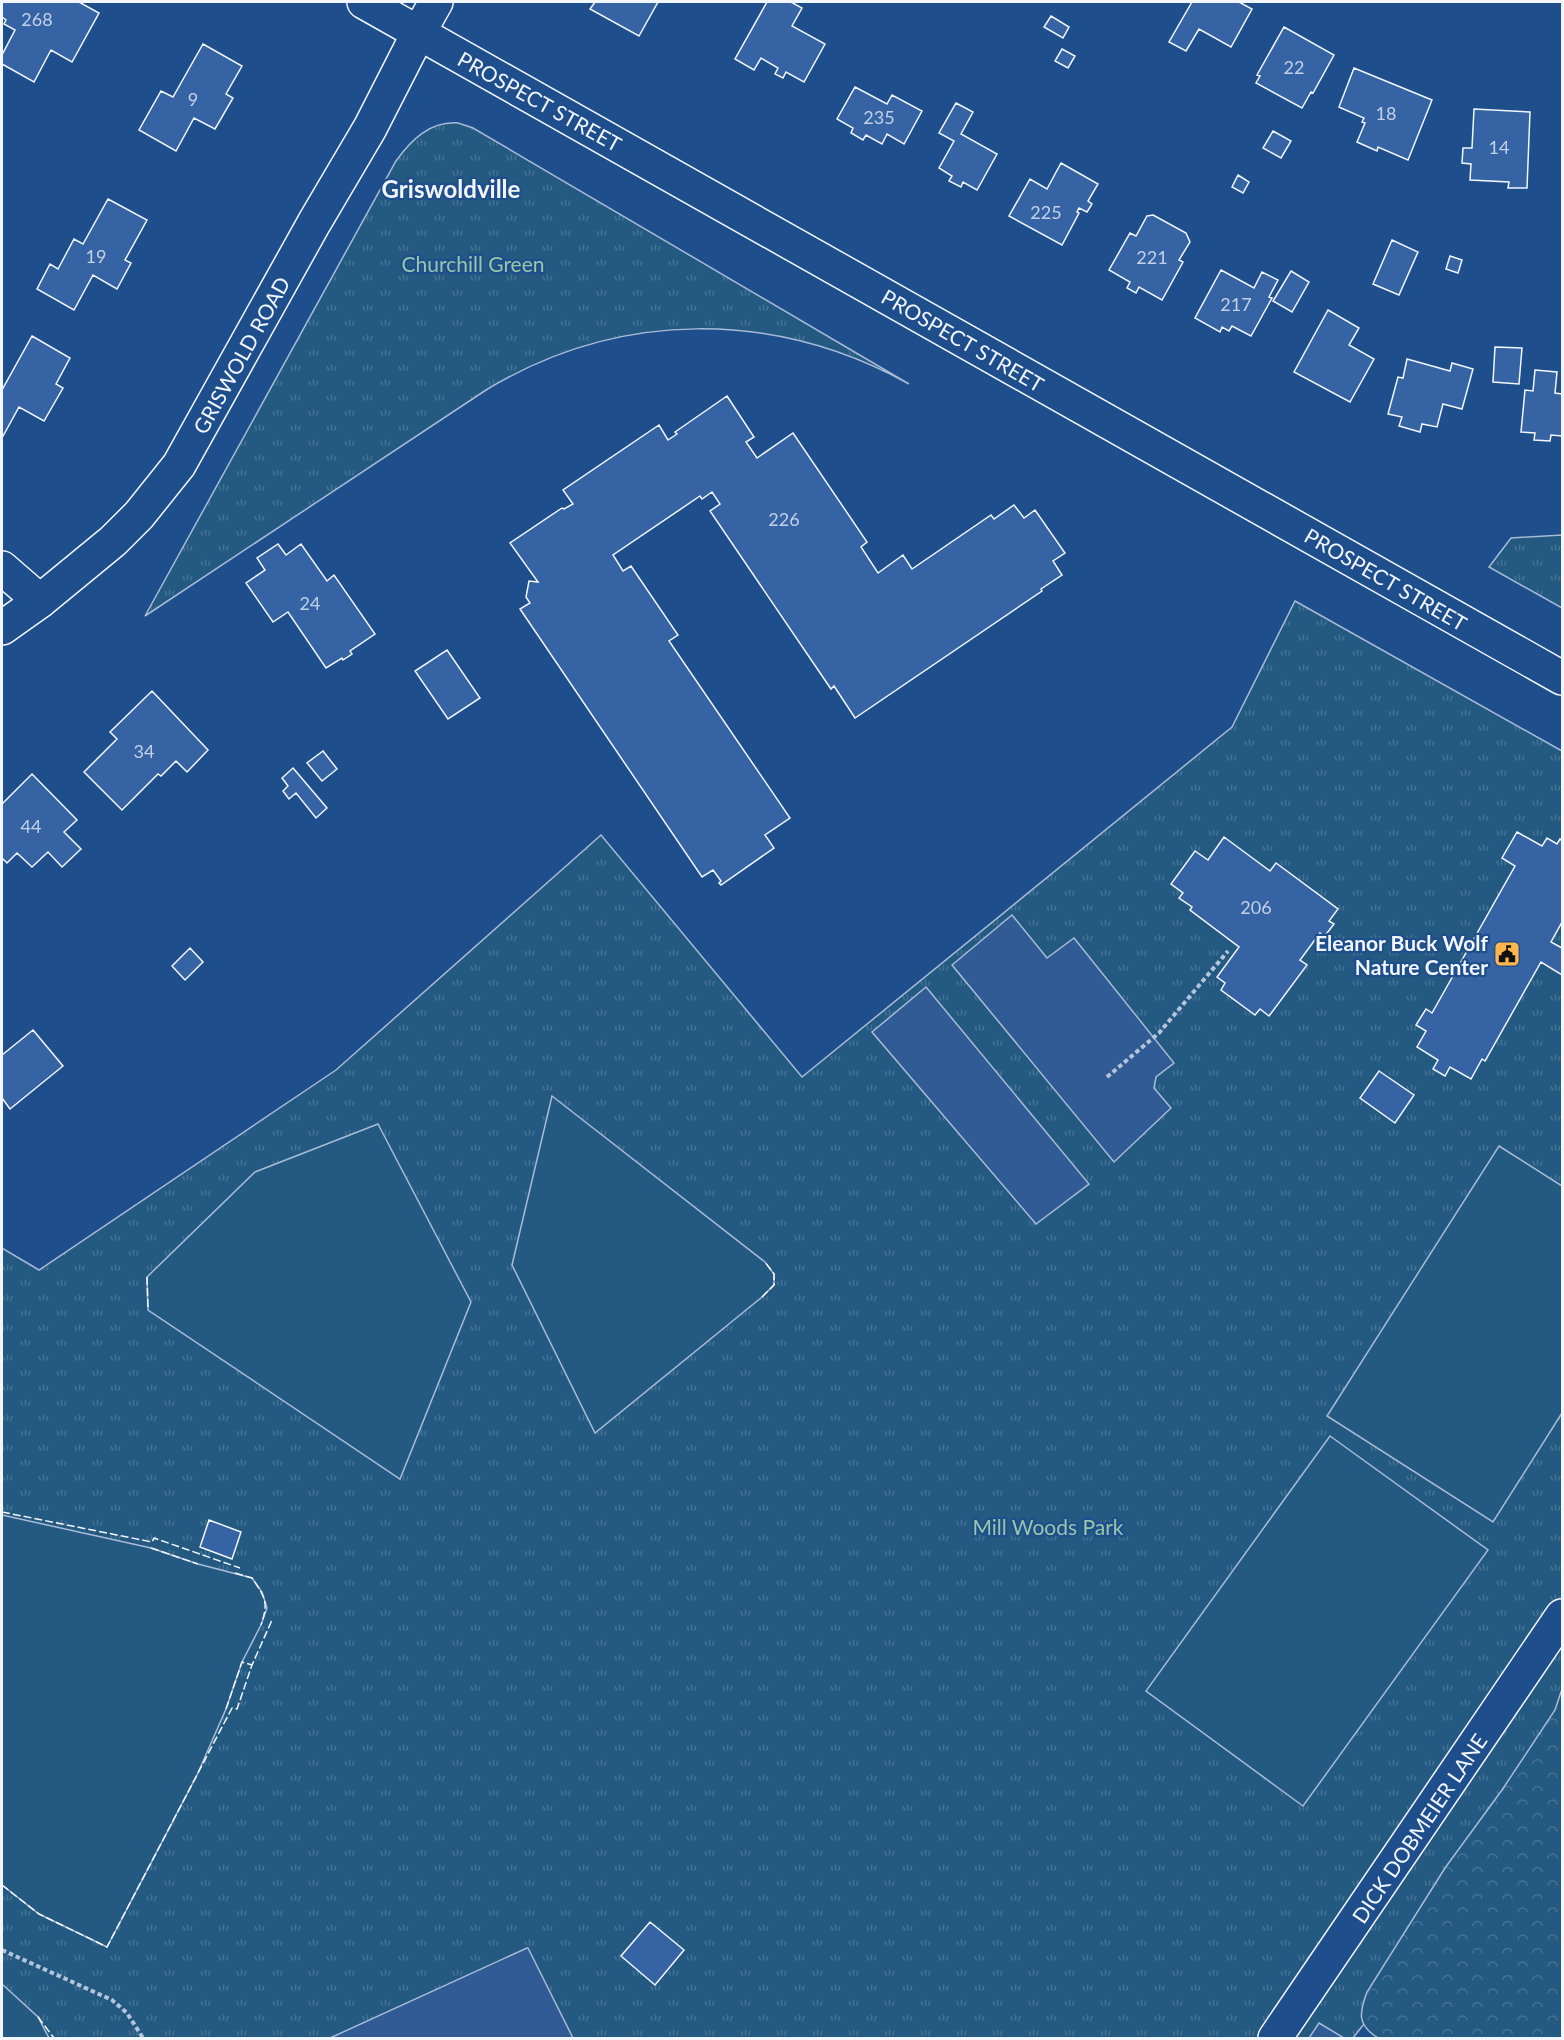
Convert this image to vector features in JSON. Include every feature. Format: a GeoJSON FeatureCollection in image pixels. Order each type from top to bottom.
{"type":"FeatureCollection","features":[{"type":"Feature","properties":{"kind":"main road","name":"PROSPECT STREET"},"geometry":{"type":"LineString","coordinates":[[364,2],[1563,678]]}},
{"type":"Feature","properties":{"kind":"main road","name":"GRISWOLD ROAD"},"geometry":{"type":"LineString","coordinates":[[2,627],[40,601],[113,541],[133,522],[179,465],[314,223],[370,128],[436,2]]}},
{"type":"Feature","properties":{"kind":"main road"},"geometry":{"type":"LineString","coordinates":[[2,568],[40,601]]}},
{"type":"Feature","properties":{"kind":"main road","name":"DICK DOBMEIER LANE"},"geometry":{"type":"LineString","coordinates":[[1275,2038],[1563,1616]]}},
{"type":"Feature","properties":{"kind":"path"},"geometry":{"type":"LineString","coordinates":[[1107,1077],[1159,1033],[1228,951]]}},
{"type":"Feature","properties":{"kind":"path"},"geometry":{"type":"LineString","coordinates":[[2,1950],[112,2000],[127,2013],[143,2038]]}},
{"type":"Feature","properties":{"kind":"green space","name":"Churchill Green"},"geometry":{"type":"Polygon","coordinates":[[[458,123],[473,128],[909,384],[857,359],[805,342],[751,332],[696,329],[642,333],[589,345],[537,364],[486,390],[145,616],[396,161],[422,133],[439,125],[458,123]]]}},
{"type":"Feature","properties":{"kind":"green space"},"geometry":{"type":"Polygon","coordinates":[[[1562,535],[1562,608],[1489,567],[1511,538],[1562,535]]]}},
{"type":"Feature","properties":{"kind":"green space","name":"Mill Woods Park"},"geometry":{"type":"Polygon","coordinates":[[[1295,601],[1562,751],[1562,1771],[1353,2038],[2,2038],[2,1248],[39,1270],[336,1070],[601,835],[802,1077],[1232,727],[1295,601]]]}},
{"type":"Feature","properties":{"kind":"green space"},"geometry":{"type":"Polygon","coordinates":[[[552,1096],[765,1262],[774,1274],[774,1285],[762,1297],[595,1433],[512,1265],[552,1096]]]}},
{"type":"Feature","properties":{"kind":"green space"},"geometry":{"type":"Polygon","coordinates":[[[378,1124],[471,1302],[400,1479],[148,1310],[147,1277],[255,1172],[378,1124]]]}},
{"type":"Feature","properties":{"kind":"green space"},"geometry":{"type":"Polygon","coordinates":[[[1499,1146],[1562,1186],[1562,1413],[1493,1522],[1327,1416],[1499,1146]]]}},
{"type":"Feature","properties":{"kind":"green space"},"geometry":{"type":"Polygon","coordinates":[[[1330,1436],[1488,1550],[1303,1806],[1146,1691],[1330,1436]]]}},
{"type":"Feature","properties":{"kind":"green space"},"geometry":{"type":"Polygon","coordinates":[[[2,1515],[151,1548],[198,1564],[252,1578],[262,1592],[267,1608],[242,1662],[226,1709],[197,1775],[107,1947],[39,1914],[2,1885],[2,1515]]]}},
{"type":"Feature","properties":{"kind":"green space"},"geometry":{"type":"Polygon","coordinates":[[[1562,1689],[1562,2038],[1378,2038],[1363,2023],[1361,2012],[1367,1992],[1445,1868],[1502,1790],[1555,1710],[1562,1689]]]}},
{"type":"Feature","properties":{"kind":"green space"},"geometry":{"type":"Polygon","coordinates":[[[2,1984],[38,2017],[49,2038],[2,2038],[2,1984]]]}},
{"type":"Feature","properties":{"kind":"shaded area"},"geometry":{"type":"Polygon","coordinates":[[[1012,915],[1047,958],[1074,938],[1174,1063],[1156,1077],[1154,1088],[1171,1108],[1114,1162],[952,965],[1012,915]]]}},
{"type":"Feature","properties":{"kind":"shaded area"},"geometry":{"type":"Polygon","coordinates":[[[926,987],[1089,1184],[1036,1224],[872,1032],[926,987]]]}},
{"type":"Feature","properties":{"kind":"shaded area"},"geometry":{"type":"Polygon","coordinates":[[[527,1948],[573,2038],[330,2038],[527,1948]]]}},
{"type":"Feature","properties":{"kind":"shaded area"},"geometry":{"type":"Polygon","coordinates":[[[1319,2023],[1344,2038],[1309,2038],[1319,2023]]]}},
{"type":"Feature","properties":{"kind":"building"},"geometry":{"type":"Polygon","coordinates":[[[2,2],[79,2],[99,13],[72,62],[51,50],[34,82],[2,64],[2,55],[15,30],[4,24],[6,20],[2,17],[2,2]]]}},
{"type":"Feature","properties":{"kind":"building"},"geometry":{"type":"Polygon","coordinates":[[[595,2],[658,2],[639,36],[590,9],[595,2]]]}},
{"type":"Feature","properties":{"kind":"building"},"geometry":{"type":"Polygon","coordinates":[[[767,2],[791,2],[802,8],[792,26],[825,44],[804,82],[786,72],[783,78],[775,74],[778,68],[761,58],[754,70],[735,59],[767,2]]]}},
{"type":"Feature","properties":{"kind":"building"},"geometry":{"type":"Polygon","coordinates":[[[1192,2],[1239,2],[1252,9],[1231,47],[1199,29],[1186,51],[1169,42],[1192,2]]]}},
{"type":"Feature","properties":{"kind":"building"},"geometry":{"type":"Polygon","coordinates":[[[1051,16],[1069,27],[1063,38],[1044,27],[1051,16]]]}},
{"type":"Feature","properties":{"kind":"building"},"geometry":{"type":"Polygon","coordinates":[[[1284,27],[1334,55],[1302,108],[1256,83],[1260,76],[1257,75],[1284,27]]]}},
{"type":"Feature","properties":{"kind":"building"},"geometry":{"type":"Polygon","coordinates":[[[203,44],[242,66],[226,94],[233,98],[215,129],[194,118],[176,151],[139,130],[161,91],[173,97],[203,44]]]}},
{"type":"Feature","properties":{"kind":"building"},"geometry":{"type":"Polygon","coordinates":[[[1062,49],[1075,56],[1068,68],[1055,61],[1062,49]]]}},
{"type":"Feature","properties":{"kind":"building"},"geometry":{"type":"Polygon","coordinates":[[[1354,68],[1432,100],[1408,160],[1378,147],[1377,151],[1357,142],[1365,123],[1362,122],[1364,118],[1339,107],[1354,68]]]}},
{"type":"Feature","properties":{"kind":"building"},"geometry":{"type":"Polygon","coordinates":[[[855,87],[887,104],[892,95],[922,111],[904,144],[887,134],[882,144],[866,135],[863,140],[851,133],[853,128],[837,119],[855,87]]]}},
{"type":"Feature","properties":{"kind":"building"},"geometry":{"type":"Polygon","coordinates":[[[956,103],[973,112],[961,134],[997,154],[977,190],[963,182],[961,187],[949,181],[952,176],[939,168],[954,141],[939,133],[956,103]]]}},
{"type":"Feature","properties":{"kind":"building"},"geometry":{"type":"Polygon","coordinates":[[[1474,109],[1530,112],[1527,188],[1508,188],[1509,182],[1470,180],[1471,164],[1462,163],[1463,148],[1472,148],[1474,109]]]}},
{"type":"Feature","properties":{"kind":"building"},"geometry":{"type":"Polygon","coordinates":[[[1273,131],[1291,141],[1281,158],[1263,148],[1273,131]]]}},
{"type":"Feature","properties":{"kind":"building"},"geometry":{"type":"Polygon","coordinates":[[[1061,163],[1098,184],[1088,201],[1092,204],[1087,212],[1079,208],[1077,212],[1079,213],[1062,245],[1009,216],[1030,179],[1047,189],[1061,163]]]}},
{"type":"Feature","properties":{"kind":"building"},"geometry":{"type":"Polygon","coordinates":[[[1238,175],[1249,182],[1243,193],[1232,187],[1238,175]]]}},
{"type":"Feature","properties":{"kind":"building"},"geometry":{"type":"Polygon","coordinates":[[[108,199],[147,220],[125,260],[131,263],[117,289],[93,275],[74,310],[37,289],[50,264],[58,269],[74,239],[83,244],[108,199]]]}},
{"type":"Feature","properties":{"kind":"building"},"geometry":{"type":"Polygon","coordinates":[[[1153,215],[1186,233],[1190,242],[1179,260],[1183,262],[1162,300],[1139,287],[1136,293],[1127,288],[1130,282],[1109,270],[1130,233],[1136,236],[1147,216],[1153,215]]]}},
{"type":"Feature","properties":{"kind":"building"},"geometry":{"type":"Polygon","coordinates":[[[1392,240],[1418,252],[1399,295],[1373,284],[1392,240]]]}},
{"type":"Feature","properties":{"kind":"building"},"geometry":{"type":"Polygon","coordinates":[[[1450,256],[1462,260],[1458,273],[1446,269],[1450,256]]]}},
{"type":"Feature","properties":{"kind":"building"},"geometry":{"type":"Polygon","coordinates":[[[1221,270],[1254,288],[1262,272],[1278,280],[1269,297],[1272,298],[1251,336],[1232,326],[1229,331],[1222,327],[1220,332],[1195,318],[1221,270]]]}},
{"type":"Feature","properties":{"kind":"building"},"geometry":{"type":"Polygon","coordinates":[[[1291,271],[1309,282],[1292,312],[1273,301],[1291,271]]]}},
{"type":"Feature","properties":{"kind":"building"},"geometry":{"type":"Polygon","coordinates":[[[1328,310],[1359,328],[1349,345],[1374,359],[1350,402],[1294,372],[1328,310]]]}},
{"type":"Feature","properties":{"kind":"building"},"geometry":{"type":"Polygon","coordinates":[[[32,336],[70,358],[56,384],[63,388],[44,421],[19,407],[2,438],[2,390],[32,336]]]}},
{"type":"Feature","properties":{"kind":"building"},"geometry":{"type":"Polygon","coordinates":[[[1495,347],[1522,348],[1519,384],[1493,382],[1495,347]]]}},
{"type":"Feature","properties":{"kind":"building"},"geometry":{"type":"Polygon","coordinates":[[[1407,359],[1450,371],[1452,363],[1473,369],[1462,409],[1443,404],[1437,427],[1422,424],[1420,432],[1399,426],[1402,417],[1388,414],[1398,377],[1403,378],[1407,359]]]}},
{"type":"Feature","properties":{"kind":"building"},"geometry":{"type":"Polygon","coordinates":[[[1535,370],[1557,372],[1555,393],[1562,394],[1562,436],[1551,435],[1550,441],[1534,440],[1535,433],[1521,432],[1525,390],[1533,391],[1535,370]]]}},
{"type":"Feature","properties":{"kind":"building"},"geometry":{"type":"Polygon","coordinates":[[[727,396],[754,437],[746,442],[757,458],[793,433],[867,542],[861,547],[878,573],[903,555],[912,569],[991,515],[994,519],[1014,505],[1024,518],[1035,510],[1065,553],[1053,561],[1062,575],[1041,589],[1042,591],[855,718],[834,686],[831,689],[710,511],[720,504],[712,492],[702,499],[700,496],[613,555],[623,571],[631,566],[678,635],[669,641],[790,818],[765,835],[774,848],[721,885],[719,883],[721,881],[713,870],[702,877],[520,609],[530,603],[526,597],[529,581],[538,582],[510,543],[562,508],[573,504],[563,490],[659,425],[668,440],[677,434],[675,432],[727,396]]]}},
{"type":"Feature","properties":{"kind":"building"},"geometry":{"type":"Polygon","coordinates":[[[278,544],[286,555],[301,544],[327,581],[334,575],[375,634],[350,651],[352,654],[343,660],[342,658],[326,668],[288,612],[273,622],[246,583],[265,570],[257,558],[278,544]]]}},
{"type":"Feature","properties":{"kind":"building"},"geometry":{"type":"Polygon","coordinates":[[[447,650],[480,698],[448,719],[415,671],[447,650]]]}},
{"type":"Feature","properties":{"kind":"building"},"geometry":{"type":"Polygon","coordinates":[[[152,691],[208,750],[187,772],[176,761],[161,776],[158,774],[122,810],[84,772],[117,739],[110,732],[152,691]]]}},
{"type":"Feature","properties":{"kind":"building"},"geometry":{"type":"Polygon","coordinates":[[[323,751],[337,769],[322,781],[307,763],[323,751]]]}},
{"type":"Feature","properties":{"kind":"building"},"geometry":{"type":"Polygon","coordinates":[[[293,768],[327,808],[316,818],[296,793],[289,799],[283,791],[288,786],[282,778],[293,768]]]}},
{"type":"Feature","properties":{"kind":"building"},"geometry":{"type":"Polygon","coordinates":[[[32,774],[77,820],[64,832],[81,849],[62,867],[48,852],[32,867],[17,853],[7,863],[2,858],[2,804],[32,774]]]}},
{"type":"Feature","properties":{"kind":"building"},"geometry":{"type":"Polygon","coordinates":[[[1517,832],[1542,846],[1547,838],[1557,844],[1560,839],[1562,841],[1562,922],[1551,942],[1562,948],[1562,975],[1541,962],[1485,1061],[1482,1059],[1471,1079],[1450,1067],[1445,1076],[1433,1069],[1438,1060],[1417,1047],[1426,1031],[1416,1025],[1426,1009],[1432,1013],[1515,866],[1502,858],[1517,832]]]}},
{"type":"Feature","properties":{"kind":"building"},"geometry":{"type":"Polygon","coordinates":[[[1224,837],[1270,871],[1276,863],[1338,909],[1329,921],[1334,924],[1324,937],[1320,933],[1300,960],[1307,965],[1269,1016],[1260,1009],[1255,1015],[1221,990],[1225,983],[1217,977],[1239,947],[1190,910],[1192,907],[1179,898],[1183,893],[1171,884],[1195,851],[1208,860],[1224,837]]]}},
{"type":"Feature","properties":{"kind":"building"},"geometry":{"type":"Polygon","coordinates":[[[190,948],[203,962],[185,980],[172,966],[190,948]]]}},
{"type":"Feature","properties":{"kind":"building"},"geometry":{"type":"Polygon","coordinates":[[[33,1030],[63,1066],[10,1109],[2,1098],[2,1055],[33,1030]]]}},
{"type":"Feature","properties":{"kind":"building"},"geometry":{"type":"Polygon","coordinates":[[[1379,1071],[1414,1095],[1395,1123],[1360,1098],[1379,1071]]]}},
{"type":"Feature","properties":{"kind":"building"},"geometry":{"type":"Polygon","coordinates":[[[209,1520],[241,1532],[232,1559],[200,1547],[209,1520]]]}},
{"type":"Feature","properties":{"kind":"building"},"geometry":{"type":"Polygon","coordinates":[[[650,1922],[684,1950],[655,1985],[621,1956],[650,1922]]]}},
{"type":"Feature","properties":{"kind":"fence"},"geometry":{"type":"LineString","coordinates":[[762,1297],[774,1285],[774,1274],[765,1262]]}},
{"type":"Feature","properties":{"kind":"fence"},"geometry":{"type":"LineString","coordinates":[[147,1277],[148,1310]]}},
{"type":"Feature","properties":{"kind":"fence"},"geometry":{"type":"LineString","coordinates":[[2,1512],[152,1542],[154,1538],[240,1568]]}},
{"type":"Feature","properties":{"kind":"fence"},"geometry":{"type":"LineString","coordinates":[[151,1548],[198,1564]]}},
{"type":"Feature","properties":{"kind":"fence"},"geometry":{"type":"LineString","coordinates":[[235,1573],[252,1578],[263,1595],[265,1611],[261,1625]]}},
{"type":"Feature","properties":{"kind":"fence"},"geometry":{"type":"LineString","coordinates":[[2,1885],[39,1914],[107,1947],[232,1708],[237,1709],[252,1665],[272,1620]]}},
{"type":"Feature","properties":{"kind":"fence"},"geometry":{"type":"LineString","coordinates":[[226,1709],[242,1662],[252,1665]]}},
{"type":"Feature","properties":{"kind":"fence"},"geometry":{"type":"LineString","coordinates":[[38,2017],[54,2038]]}},
{"type":"Feature","properties":{"kind":"place","name":"Eleanor Buck Wolf Nature Center"},"geometry":{"type":"Point","coordinates":[1507,954]}},
{"type":"Feature","properties":{"kind":"district","name":"Griswoldville"},"geometry":{"type":"Point","coordinates":[451,188]}}]}
